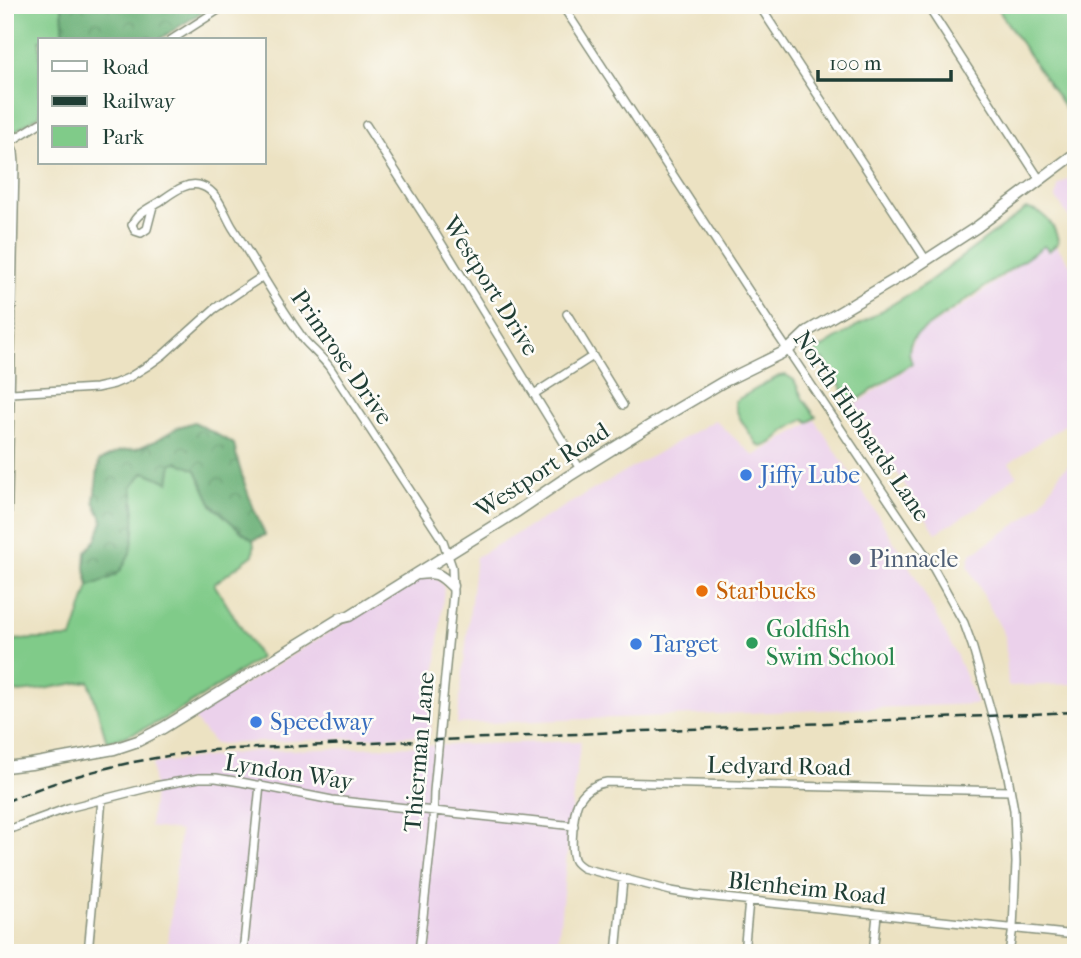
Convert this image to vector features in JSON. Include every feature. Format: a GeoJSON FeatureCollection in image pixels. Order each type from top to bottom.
{"type":"FeatureCollection","features":[{"type":"Feature","properties":{"kind":"main road","name":"Westport Road"},"geometry":{"type":"LineString","coordinates":[[5,767],[98,753],[138,741],[188,713],[349,616],[723,382],[788,350],[808,331],[911,271],[977,227],[1076,153]]}},
{"type":"Feature","properties":{"kind":"main road"},"geometry":{"type":"LineString","coordinates":[[415,575],[430,572],[441,575],[452,586]]}},
{"type":"Feature","properties":{"kind":"street"},"geometry":{"type":"LineString","coordinates":[[174,38],[226,5]]}},
{"type":"Feature","properties":{"kind":"street","name":"North Hubbards Lane"},"geometry":{"type":"LineString","coordinates":[[562,5],[930,562],[955,605],[972,645],[998,736],[1010,791],[1016,841],[1013,928],[1009,953]]}},
{"type":"Feature","properties":{"kind":"street"},"geometry":{"type":"LineString","coordinates":[[760,5],[926,260]]}},
{"type":"Feature","properties":{"kind":"street"},"geometry":{"type":"LineString","coordinates":[[927,5],[1040,180]]}},
{"type":"Feature","properties":{"kind":"street"},"geometry":{"type":"LineString","coordinates":[[5,641],[15,164],[14,152],[8,144],[38,124]]}},
{"type":"Feature","properties":{"kind":"street","name":"Westport Drive"},"geometry":{"type":"LineString","coordinates":[[366,125],[580,469]]}},
{"type":"Feature","properties":{"kind":"street","name":"Primrose Drive"},"geometry":{"type":"LineString","coordinates":[[153,206],[181,188],[194,184],[216,195],[225,215],[263,276],[306,341],[330,368],[400,477],[418,500],[448,554]]}},
{"type":"Feature","properties":{"kind":"street"},"geometry":{"type":"LineString","coordinates":[[11,393],[96,388],[128,378],[163,355],[214,309],[263,276]]}},
{"type":"Feature","properties":{"kind":"street"},"geometry":{"type":"LineString","coordinates":[[567,314],[623,405]]}},
{"type":"Feature","properties":{"kind":"street"},"geometry":{"type":"LineString","coordinates":[[534,394],[593,356]]}},
{"type":"Feature","properties":{"kind":"street","name":"Thierman Lane"},"geometry":{"type":"LineString","coordinates":[[419,953],[452,586],[452,567],[448,554]]}},
{"type":"Feature","properties":{"kind":"street"},"geometry":{"type":"LineString","coordinates":[[5,698],[5,746]]}},
{"type":"Feature","properties":{"kind":"street","name":"Lyndon Way"},"geometry":{"type":"LineString","coordinates":[[5,831],[68,807],[199,778],[216,778],[332,800],[574,826]]}},
{"type":"Feature","properties":{"kind":"street","name":"Ledyard Road"},"geometry":{"type":"LineString","coordinates":[[574,826],[576,807],[585,792],[597,784],[607,782],[1010,791]]}},
{"type":"Feature","properties":{"kind":"street"},"geometry":{"type":"LineString","coordinates":[[243,953],[260,786]]}},
{"type":"Feature","properties":{"kind":"street"},"geometry":{"type":"LineString","coordinates":[[88,953],[102,799]]}},
{"type":"Feature","properties":{"kind":"street","name":"Blenheim Road"},"geometry":{"type":"LineString","coordinates":[[574,826],[573,854],[577,864],[623,880],[671,891],[1076,935]]}},
{"type":"Feature","properties":{"kind":"street"},"geometry":{"type":"LineString","coordinates":[[616,953],[623,880]]}},
{"type":"Feature","properties":{"kind":"street"},"geometry":{"type":"LineString","coordinates":[[744,953],[749,901]]}},
{"type":"Feature","properties":{"kind":"street"},"geometry":{"type":"LineString","coordinates":[[873,953],[877,915]]}},
{"type":"Feature","properties":{"kind":"shaded area"},"geometry":{"type":"Polygon","coordinates":[[[1076,173],[1076,228],[1056,198],[1058,186],[1076,173]]]}},
{"type":"Feature","properties":{"kind":"shaded area"},"geometry":{"type":"Polygon","coordinates":[[[1044,246],[1049,252],[1057,246],[1076,273],[1076,417],[1009,463],[1017,475],[977,508],[936,533],[854,406],[913,364],[910,351],[916,336],[976,297],[1044,246]]]}},
{"type":"Feature","properties":{"kind":"shaded area"},"geometry":{"type":"Polygon","coordinates":[[[715,420],[754,456],[815,420],[915,576],[956,654],[977,704],[457,724],[476,557],[715,420]]]}},
{"type":"Feature","properties":{"kind":"shaded area"},"geometry":{"type":"Polygon","coordinates":[[[1076,458],[1076,684],[1008,686],[1005,636],[968,566],[971,554],[1024,519],[1041,504],[1061,472],[1076,458]]]}},
{"type":"Feature","properties":{"kind":"shaded area"},"geometry":{"type":"Polygon","coordinates":[[[420,577],[437,578],[444,587],[430,735],[215,744],[192,717],[334,629],[420,577]]]}},
{"type":"Feature","properties":{"kind":"shaded area"},"geometry":{"type":"Polygon","coordinates":[[[581,741],[557,953],[167,953],[180,831],[150,827],[154,792],[152,764],[255,751],[581,741]]]}},
{"type":"Feature","properties":{"kind":"green space"},"geometry":{"type":"Polygon","coordinates":[[[5,5],[11,5],[9,135],[5,137],[5,5]]]}},
{"type":"Feature","properties":{"kind":"green space"},"geometry":{"type":"Polygon","coordinates":[[[11,5],[62,5],[64,38],[38,38],[38,116],[9,135],[11,5]]]}},
{"type":"Feature","properties":{"kind":"green space"},"geometry":{"type":"Polygon","coordinates":[[[62,5],[213,5],[161,38],[64,38],[62,5]]]}},
{"type":"Feature","properties":{"kind":"green space"},"geometry":{"type":"Polygon","coordinates":[[[995,5],[1076,5],[1074,121],[995,5]]]}},
{"type":"Feature","properties":{"kind":"green space"},"geometry":{"type":"Polygon","coordinates":[[[1026,209],[1038,212],[1048,220],[1058,243],[1049,251],[1044,246],[916,335],[909,349],[912,363],[852,404],[824,360],[813,360],[816,351],[924,285],[1026,209]]]}},
{"type":"Feature","properties":{"kind":"green space"},"geometry":{"type":"Polygon","coordinates":[[[786,375],[794,380],[816,417],[809,422],[805,419],[761,447],[740,418],[735,401],[779,376],[786,375]]]}},
{"type":"Feature","properties":{"kind":"green space"},"geometry":{"type":"Polygon","coordinates":[[[194,422],[234,444],[243,479],[265,535],[253,540],[242,532],[212,505],[196,470],[178,462],[172,463],[169,482],[144,472],[132,487],[134,531],[130,553],[119,572],[89,586],[85,568],[86,552],[96,540],[103,521],[94,501],[99,461],[120,451],[136,449],[194,422]]]}},
{"type":"Feature","properties":{"kind":"green space"},"geometry":{"type":"Polygon","coordinates":[[[178,461],[196,470],[212,505],[253,540],[253,555],[214,584],[260,658],[168,717],[107,742],[89,681],[10,693],[10,640],[72,638],[89,586],[117,574],[135,512],[132,487],[144,471],[169,482],[172,463],[178,461]]]}},
{"type":"Feature","properties":{"kind":"railway"},"geometry":{"type":"LineString","coordinates":[[5,802],[55,783],[107,768],[212,750],[1076,712]]}},
{"type":"Feature","properties":{"kind":"place","name":"Jiffy Lube"},"geometry":{"type":"Point","coordinates":[746,475]}},
{"type":"Feature","properties":{"kind":"place","name":"Pinnacle"},"geometry":{"type":"Point","coordinates":[855,559]}},
{"type":"Feature","properties":{"kind":"place","name":"Starbucks"},"geometry":{"type":"Point","coordinates":[702,591]}},
{"type":"Feature","properties":{"kind":"place","name":"Goldfish Swim School"},"geometry":{"type":"Point","coordinates":[752,643]}},
{"type":"Feature","properties":{"kind":"place","name":"Target"},"geometry":{"type":"Point","coordinates":[636,644]}},
{"type":"Feature","properties":{"kind":"place","name":"Speedway"},"geometry":{"type":"Point","coordinates":[256,722]}}]}
